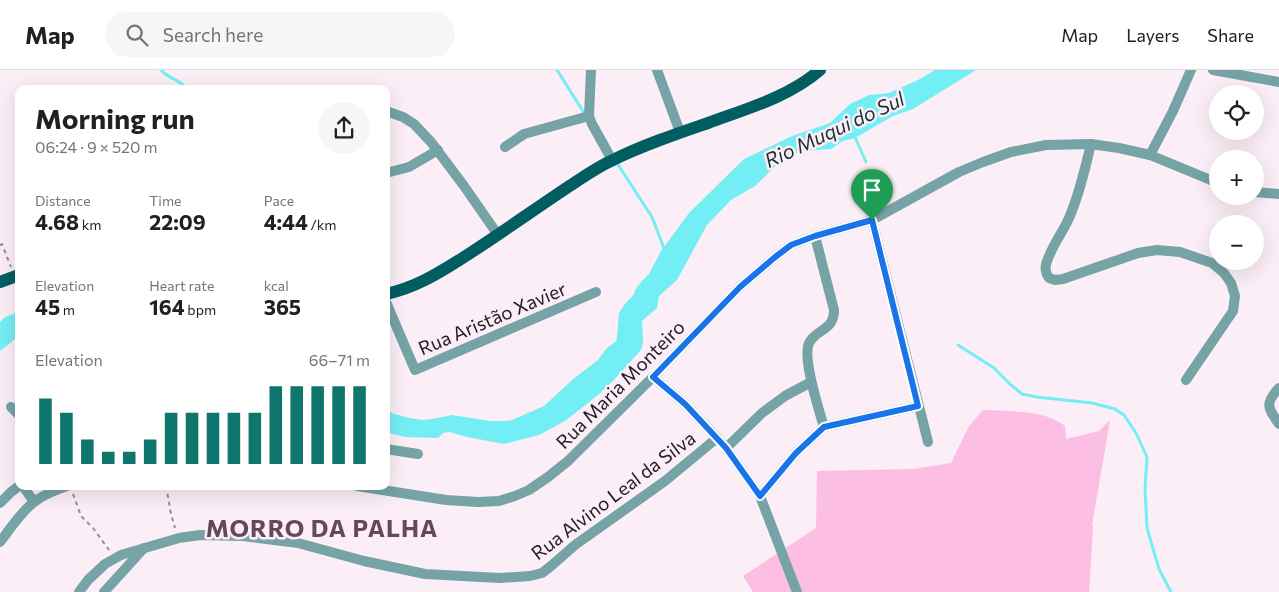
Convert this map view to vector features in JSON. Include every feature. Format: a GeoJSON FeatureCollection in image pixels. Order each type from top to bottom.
{"type":"FeatureCollection","features":[{"type":"Feature","properties":{"kind":"main road"},"geometry":{"type":"LineString","coordinates":[[390,293],[402,291],[419,284],[446,268],[498,236],[533,210],[612,160],[680,132],[734,114],[773,98],[799,86],[820,70]]}},
{"type":"Feature","properties":{"kind":"main road"},"geometry":{"type":"LineString","coordinates":[[0,282],[15,276]]}},
{"type":"Feature","properties":{"kind":"street"},"geometry":{"type":"LineString","coordinates":[[591,70],[589,116],[612,160]]}},
{"type":"Feature","properties":{"kind":"street"},"geometry":{"type":"LineString","coordinates":[[657,70],[680,132]]}},
{"type":"Feature","properties":{"kind":"street"},"geometry":{"type":"LineString","coordinates":[[1150,155],[1173,111],[1191,70]]}},
{"type":"Feature","properties":{"kind":"street"},"geometry":{"type":"LineString","coordinates":[[1214,70],[1279,82]]}},
{"type":"Feature","properties":{"kind":"street"},"geometry":{"type":"LineString","coordinates":[[390,112],[403,117],[414,124],[438,150],[498,236]]}},
{"type":"Feature","properties":{"kind":"street"},"geometry":{"type":"LineString","coordinates":[[506,147],[524,134],[589,116]]}},
{"type":"Feature","properties":{"kind":"street"},"geometry":{"type":"LineString","coordinates":[[1091,144],[1081,185],[1069,219],[1051,252],[1046,266],[1046,274],[1049,278],[1055,280],[1063,279],[1138,253],[1157,250],[1180,252],[1212,263],[1224,273],[1231,283],[1236,296],[1233,311],[1186,380]]}},
{"type":"Feature","properties":{"kind":"street","name":"Rua Maria Monteiro"},"geometry":{"type":"LineString","coordinates":[[382,490],[446,500],[478,502],[499,500],[529,490],[568,461],[747,281],[791,245],[877,217],[959,172],[1011,152],[1046,145],[1091,144],[1150,155],[1209,179]]}},
{"type":"Feature","properties":{"kind":"street"},"geometry":{"type":"LineString","coordinates":[[390,172],[409,166],[438,150]]}},
{"type":"Feature","properties":{"kind":"street"},"geometry":{"type":"LineString","coordinates":[[1264,193],[1279,194]]}},
{"type":"Feature","properties":{"kind":"street"},"geometry":{"type":"LineString","coordinates":[[877,217],[918,406],[928,442]]}},
{"type":"Feature","properties":{"kind":"street"},"geometry":{"type":"LineString","coordinates":[[815,236],[834,310],[834,318],[831,323],[814,336],[807,348],[811,382],[824,427]]}},
{"type":"Feature","properties":{"kind":"street","name":"Rua Aristão Xavier"},"geometry":{"type":"LineString","coordinates":[[390,311],[415,370],[596,292]]}},
{"type":"Feature","properties":{"kind":"street"},"geometry":{"type":"LineString","coordinates":[[653,377],[685,404],[726,448],[760,496],[797,592]]}},
{"type":"Feature","properties":{"kind":"street"},"geometry":{"type":"LineString","coordinates":[[726,448],[762,413],[785,396],[811,382]]}},
{"type":"Feature","properties":{"kind":"street"},"geometry":{"type":"LineString","coordinates":[[1279,388],[1271,397],[1269,404],[1270,411],[1279,424]]}},
{"type":"Feature","properties":{"kind":"street"},"geometry":{"type":"LineString","coordinates":[[760,496],[796,453],[824,427],[918,406]]}},
{"type":"Feature","properties":{"kind":"street"},"geometry":{"type":"LineString","coordinates":[[11,407],[15,412]]}},
{"type":"Feature","properties":{"kind":"street","name":"Rua Alvino Leal da Silva"},"geometry":{"type":"LineString","coordinates":[[79,592],[88,580],[114,558],[144,547],[178,538],[200,535],[243,536],[298,543],[364,561],[425,574],[500,578],[530,576],[542,573],[575,545],[665,481],[717,438]]}},
{"type":"Feature","properties":{"kind":"street"},"geometry":{"type":"LineString","coordinates":[[390,450],[418,454]]}},
{"type":"Feature","properties":{"kind":"street"},"geometry":{"type":"LineString","coordinates":[[0,503],[15,490]]}},
{"type":"Feature","properties":{"kind":"street"},"geometry":{"type":"LineString","coordinates":[[24,490],[34,502]]}},
{"type":"Feature","properties":{"kind":"street"},"geometry":{"type":"LineString","coordinates":[[0,542],[34,502],[50,492],[70,490]]}},
{"type":"Feature","properties":{"kind":"street"},"geometry":{"type":"LineString","coordinates":[[104,592],[144,547]]}},
{"type":"Feature","properties":{"kind":"path"},"geometry":{"type":"LineString","coordinates":[[0,245],[2,244],[15,271]]}},
{"type":"Feature","properties":{"kind":"path"},"geometry":{"type":"LineString","coordinates":[[70,490],[81,516],[93,528],[114,558]]}},
{"type":"Feature","properties":{"kind":"path"},"geometry":{"type":"LineString","coordinates":[[167,490],[178,538]]}},
{"type":"Feature","properties":{"kind":"shaded area"},"geometry":{"type":"Polygon","coordinates":[[[983,410],[1039,414],[1048,417],[1065,426],[1066,439],[1099,431],[1110,420],[1092,525],[1089,592],[753,592],[743,576],[816,528],[817,471],[913,469],[951,463],[969,426],[983,410]]]}},
{"type":"Feature","properties":{"kind":"water","name":"Rio Muqui do Sul"},"geometry":{"type":"Polygon","coordinates":[[[935,70],[976,70],[913,109],[893,116],[855,138],[843,141],[831,149],[801,151],[780,162],[755,186],[731,200],[707,225],[677,280],[659,296],[657,308],[642,321],[643,339],[641,350],[598,395],[565,421],[539,435],[504,444],[450,432],[443,433],[438,438],[405,437],[390,433],[390,412],[423,420],[452,415],[490,421],[506,421],[544,406],[572,380],[598,360],[606,349],[616,341],[619,313],[649,274],[661,251],[689,213],[744,159],[792,136],[830,123],[850,104],[869,95],[889,93],[935,70]]]}},
{"type":"Feature","properties":{"kind":"water"},"geometry":{"type":"Polygon","coordinates":[[[15,313],[15,339],[0,351],[0,322],[5,317],[15,313]]]}},
{"type":"Feature","properties":{"kind":"waterway"},"geometry":{"type":"LineString","coordinates":[[161,70],[182,85]]}},
{"type":"Feature","properties":{"kind":"waterway"},"geometry":{"type":"LineString","coordinates":[[557,70],[586,116]]}},
{"type":"Feature","properties":{"kind":"waterway","name":"Rio Muqui do Sul"},"geometry":{"type":"LineString","coordinates":[[854,135],[866,162]]}},
{"type":"Feature","properties":{"kind":"waterway"},"geometry":{"type":"LineString","coordinates":[[617,163],[652,217],[665,251]]}},
{"type":"Feature","properties":{"kind":"waterway"},"geometry":{"type":"LineString","coordinates":[[958,345],[994,368],[1022,394],[1092,403],[1115,409],[1124,415],[1136,433],[1147,457],[1145,489],[1147,528],[1159,569],[1171,592]]}},
{"type":"Feature","properties":{"kind":"district","name":"MORRO DA PALHA"},"geometry":{"type":"Point","coordinates":[322,527]}},
{"type":"Feature","properties":{"kind":"route"},"geometry":{"type":"LineString","coordinates":[[872,220],[918,406],[824,427],[796,453],[760,496],[726,448],[685,404],[653,377],[740,287],[791,245],[815,236],[872,220]]}}]}
